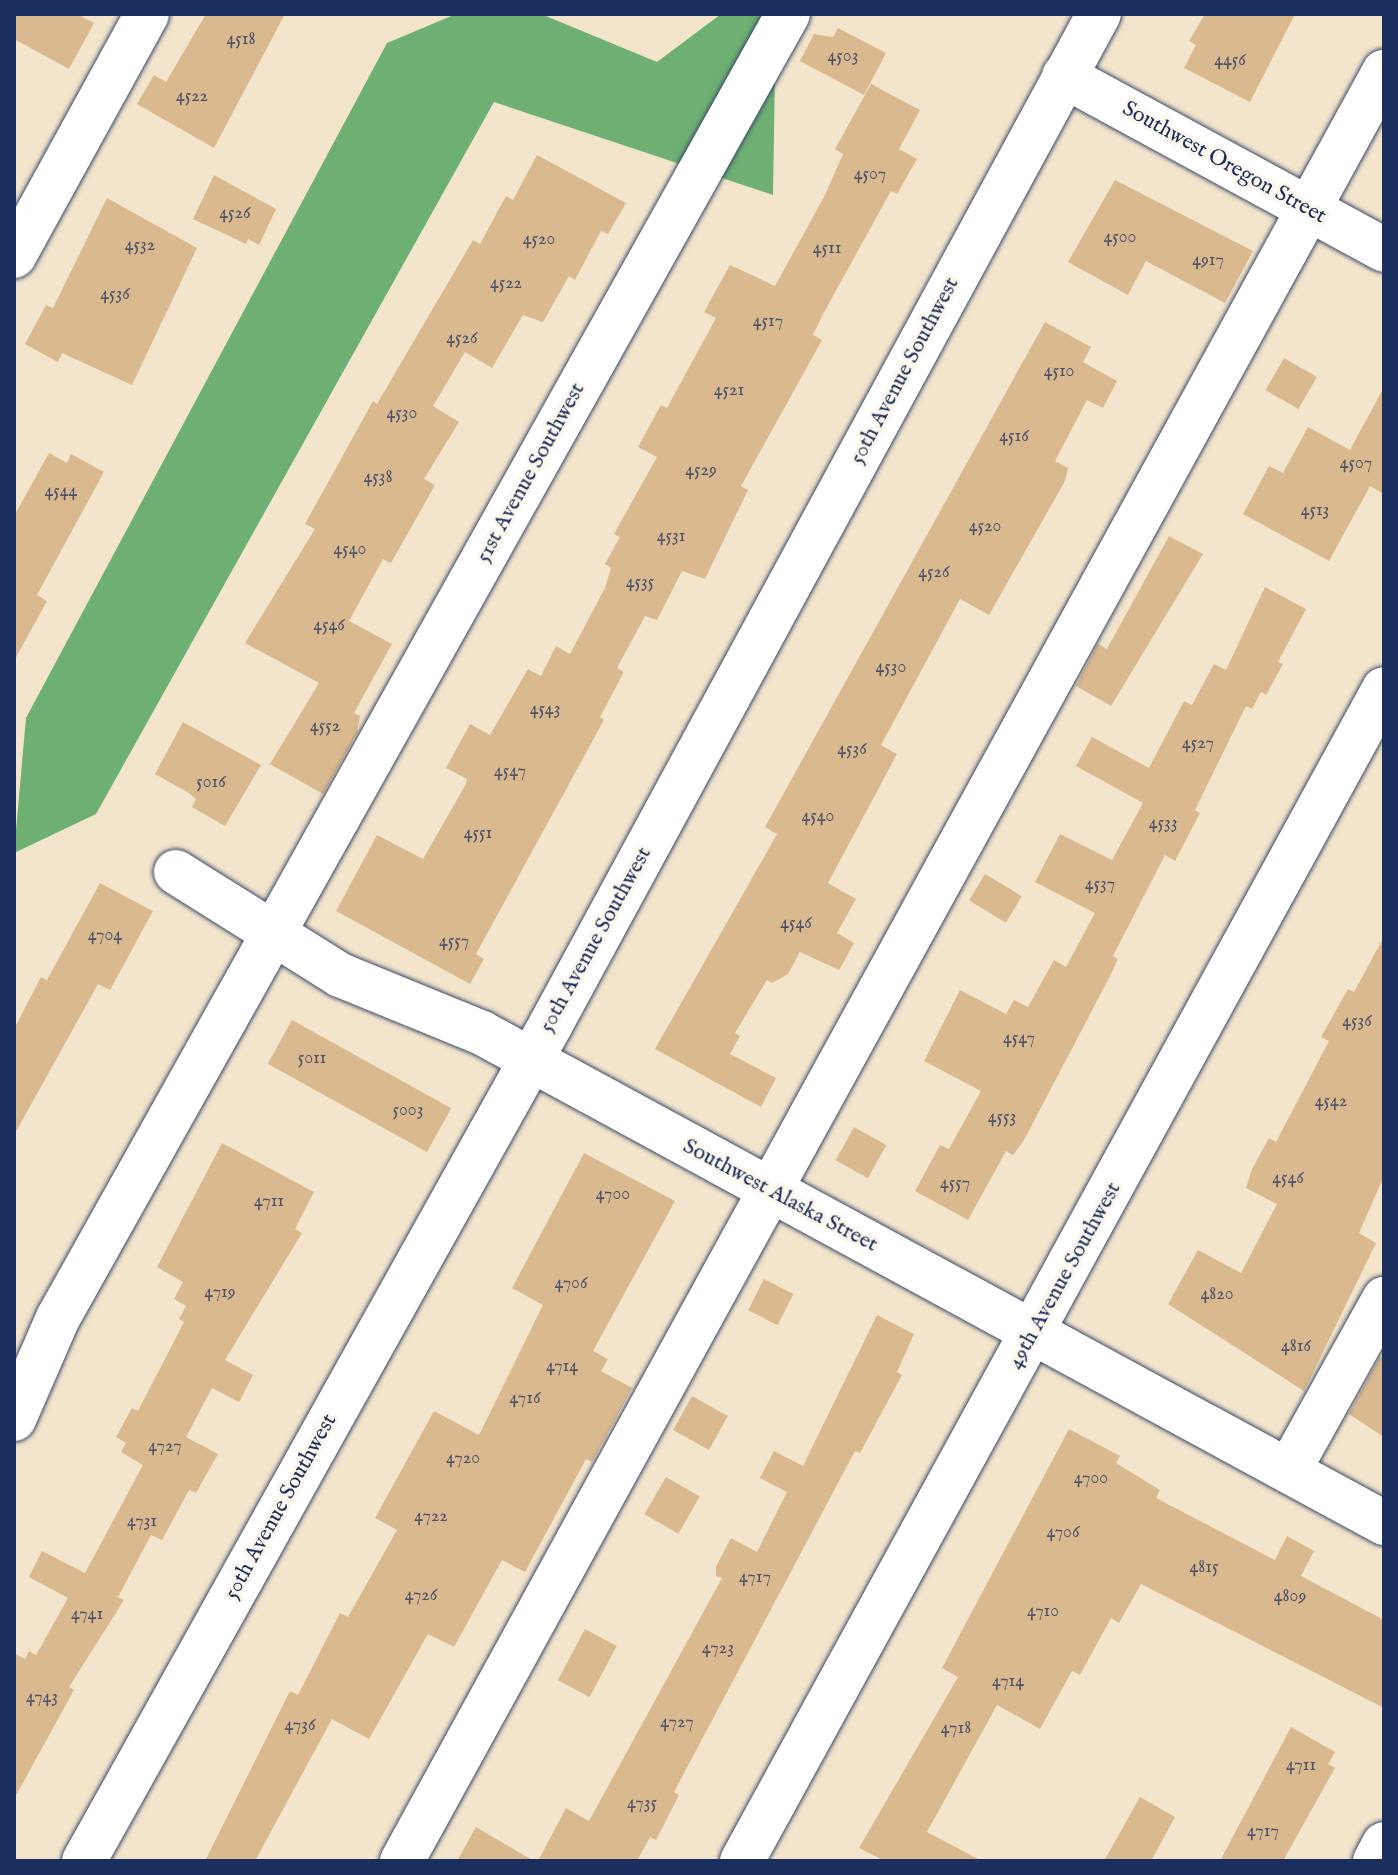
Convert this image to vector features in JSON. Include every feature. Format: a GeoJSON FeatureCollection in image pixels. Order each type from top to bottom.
{"type":"FeatureCollection","features":[{"type":"Feature","properties":{"kind":"street"},"geometry":{"type":"LineString","coordinates":[[14,256],[147,14]]}},
{"type":"Feature","properties":{"kind":"street","name":"51st Avenue Southwest"},"geometry":{"type":"LineString","coordinates":[[14,1419],[58,1318],[276,934],[788,14]]}},
{"type":"Feature","properties":{"kind":"street","name":"50th Avenue Southwest"},"geometry":{"type":"LineString","coordinates":[[84,1861],[531,1059],[1099,14]]}},
{"type":"Feature","properties":{"kind":"street"},"geometry":{"type":"LineString","coordinates":[[402,1861],[767,1190],[1384,72]]}},
{"type":"Feature","properties":{"kind":"street","name":"Southwest Oregon Street"},"geometry":{"type":"LineString","coordinates":[[1064,76],[1384,250]]}},
{"type":"Feature","properties":{"kind":"street","name":"49th Avenue Southwest"},"geometry":{"type":"LineString","coordinates":[[742,1861],[1035,1333],[1384,689]]}},
{"type":"Feature","properties":{"kind":"street","name":"Southwest Alaska Street"},"geometry":{"type":"LineString","coordinates":[[176,872],[340,975],[531,1059],[1384,1523]]}},
{"type":"Feature","properties":{"kind":"street"},"geometry":{"type":"LineString","coordinates":[[1289,1470],[1384,1299]]}},
{"type":"Feature","properties":{"kind":"street"},"geometry":{"type":"LineString","coordinates":[[1375,1861],[1384,1844]]}},
{"type":"Feature","properties":{"kind":"green space"},"geometry":{"type":"Polygon","coordinates":[[[456,14],[541,14],[657,62],[721,14],[776,14],[773,195],[494,102],[96,814],[14,853],[26,718],[387,43],[456,14]]]}},
{"type":"Feature","properties":{"kind":"building"},"geometry":{"type":"Polygon","coordinates":[[[14,14],[77,14],[94,23],[69,69],[14,39],[14,14]]]}},
{"type":"Feature","properties":{"kind":"building"},"geometry":{"type":"Polygon","coordinates":[[[206,14],[285,14],[214,148],[137,104],[154,75],[166,82],[206,14]]]}},
{"type":"Feature","properties":{"kind":"building"},"geometry":{"type":"Polygon","coordinates":[[[1205,14],[1295,14],[1250,102],[1184,68],[1196,45],[1189,41],[1205,14]]]}},
{"type":"Feature","properties":{"kind":"building"},"geometry":{"type":"Polygon","coordinates":[[[838,28],[886,53],[864,95],[800,61],[814,34],[833,37],[838,28]]]}},
{"type":"Feature","properties":{"kind":"building"},"geometry":{"type":"Polygon","coordinates":[[[871,84],[920,110],[899,149],[917,159],[897,194],[891,191],[823,314],[813,335],[822,340],[741,486],[748,490],[705,579],[682,571],[657,620],[645,616],[617,668],[624,672],[600,717],[604,720],[476,954],[484,959],[470,984],[336,911],[377,835],[423,859],[466,784],[467,779],[446,768],[470,724],[490,735],[528,669],[541,676],[556,646],[570,654],[605,588],[611,568],[605,564],[620,537],[614,534],[657,457],[638,447],[661,405],[667,408],[716,318],[704,312],[730,265],[775,286],[825,195],[843,154],[835,149],[871,84]]]}},
{"type":"Feature","properties":{"kind":"building"},"geometry":{"type":"Polygon","coordinates":[[[537,155],[626,203],[608,234],[601,231],[575,280],[569,276],[543,322],[523,315],[492,368],[465,352],[433,406],[459,422],[424,479],[435,485],[391,563],[383,559],[349,621],[392,644],[354,713],[360,716],[357,733],[323,794],[270,764],[319,683],[245,643],[315,529],[305,524],[373,401],[377,404],[473,240],[480,244],[506,196],[513,200],[537,155]]]}},
{"type":"Feature","properties":{"kind":"building"},"geometry":{"type":"Polygon","coordinates":[[[214,175],[276,209],[259,245],[248,239],[246,244],[193,219],[214,175]]]}},
{"type":"Feature","properties":{"kind":"building"},"geometry":{"type":"Polygon","coordinates":[[[1115,180],[1253,251],[1225,303],[1146,261],[1128,295],[1068,262],[1115,180]]]}},
{"type":"Feature","properties":{"kind":"building"},"geometry":{"type":"Polygon","coordinates":[[[107,198],[197,248],[132,385],[62,353],[58,362],[25,344],[46,305],[53,308],[107,198]]]}},
{"type":"Feature","properties":{"kind":"building"},"geometry":{"type":"Polygon","coordinates":[[[1045,322],[1091,347],[1083,362],[1117,381],[1103,408],[1087,400],[1055,461],[1068,468],[1065,481],[989,615],[960,599],[881,745],[897,754],[828,883],[856,899],[837,933],[854,943],[839,970],[800,952],[788,974],[772,983],[767,980],[735,1033],[740,1036],[730,1054],[776,1078],[761,1107],[655,1049],[777,834],[765,827],[1045,322]]]}},
{"type":"Feature","properties":{"kind":"building"},"geometry":{"type":"Polygon","coordinates":[[[1284,358],[1317,377],[1298,409],[1266,390],[1284,358]]]}},
{"type":"Feature","properties":{"kind":"building"},"geometry":{"type":"Polygon","coordinates":[[[1384,387],[1384,494],[1370,486],[1329,561],[1243,514],[1269,466],[1283,473],[1308,427],[1350,450],[1384,387]]]}},
{"type":"Feature","properties":{"kind":"building"},"geometry":{"type":"Polygon","coordinates":[[[49,453],[67,463],[71,454],[104,472],[37,595],[47,601],[14,661],[14,516],[49,453]]]}},
{"type":"Feature","properties":{"kind":"building"},"geometry":{"type":"Polygon","coordinates":[[[1169,536],[1203,554],[1111,706],[1076,686],[1098,644],[1107,649],[1169,536]]]}},
{"type":"Feature","properties":{"kind":"building"},"geometry":{"type":"Polygon","coordinates":[[[1265,587],[1306,609],[1278,662],[1283,664],[1266,695],[1261,692],[1252,709],[1246,706],[1195,810],[1200,813],[1175,861],[1165,855],[1113,956],[1118,959],[1109,978],[1024,1140],[1013,1155],[1006,1151],[968,1220],[915,1191],[940,1145],[949,1149],[981,1091],[924,1061],[960,990],[1006,1014],[1014,1000],[1028,1007],[1054,960],[1066,967],[1095,913],[1035,882],[1060,834],[1112,860],[1143,803],[1076,766],[1092,737],[1149,768],[1184,701],[1192,705],[1214,664],[1226,670],[1265,587]]]}},
{"type":"Feature","properties":{"kind":"building"},"geometry":{"type":"Polygon","coordinates":[[[183,722],[261,765],[225,826],[192,807],[196,799],[189,793],[155,774],[183,722]]]}},
{"type":"Feature","properties":{"kind":"building"},"geometry":{"type":"Polygon","coordinates":[[[985,874],[1022,896],[1006,923],[969,901],[985,874]]]}},
{"type":"Feature","properties":{"kind":"building"},"geometry":{"type":"Polygon","coordinates":[[[100,883],[153,911],[110,990],[98,984],[14,1135],[14,1029],[41,977],[47,980],[100,883]]]}},
{"type":"Feature","properties":{"kind":"building"},"geometry":{"type":"Polygon","coordinates":[[[1384,937],[1384,1176],[1359,1233],[1376,1243],[1304,1391],[1168,1304],[1198,1250],[1241,1273],[1277,1204],[1246,1188],[1252,1169],[1269,1138],[1276,1142],[1329,1041],[1321,1037],[1348,989],[1354,992],[1384,937]]]}},
{"type":"Feature","properties":{"kind":"building"},"geometry":{"type":"Polygon","coordinates":[[[292,1020],[451,1108],[427,1152],[268,1064],[292,1020]]]}},
{"type":"Feature","properties":{"kind":"building"},"geometry":{"type":"Polygon","coordinates":[[[854,1127],[886,1145],[868,1178],[836,1160],[854,1127]]]}},
{"type":"Feature","properties":{"kind":"building"},"geometry":{"type":"Polygon","coordinates":[[[222,1143],[314,1192],[295,1229],[302,1233],[225,1360],[253,1375],[239,1402],[212,1388],[186,1437],[218,1454],[196,1493],[189,1490],[162,1540],[151,1535],[118,1597],[124,1600],[69,1687],[74,1690],[14,1799],[14,1653],[25,1659],[29,1651],[36,1655],[68,1598],[29,1577],[42,1551],[85,1573],[143,1465],[121,1452],[126,1443],[116,1437],[132,1408],[138,1411],[184,1322],[179,1319],[186,1306],[174,1299],[183,1282],[157,1267],[222,1143]]]}},
{"type":"Feature","properties":{"kind":"building"},"geometry":{"type":"Polygon","coordinates":[[[584,1153],[675,1201],[593,1351],[608,1359],[601,1371],[632,1388],[616,1418],[592,1462],[586,1459],[525,1572],[502,1560],[454,1647],[428,1634],[369,1739],[332,1719],[255,1861],[205,1861],[290,1691],[298,1695],[340,1613],[348,1617],[397,1530],[375,1518],[434,1411],[479,1435],[543,1305],[512,1288],[584,1153]]]}},
{"type":"Feature","properties":{"kind":"building"},"geometry":{"type":"Polygon","coordinates":[[[764,1279],[793,1294],[778,1325],[748,1310],[764,1279]]]}},
{"type":"Feature","properties":{"kind":"building"},"geometry":{"type":"Polygon","coordinates":[[[877,1315],[914,1334],[897,1372],[902,1375],[860,1453],[855,1451],[674,1792],[679,1795],[656,1840],[650,1837],[637,1861],[538,1861],[566,1808],[589,1821],[722,1578],[716,1576],[716,1567],[731,1538],[757,1552],[787,1492],[760,1478],[774,1451],[803,1466],[877,1315]]]}},
{"type":"Feature","properties":{"kind":"building"},"geometry":{"type":"Polygon","coordinates":[[[1380,1357],[1384,1358],[1384,1437],[1349,1414],[1380,1357]]]}},
{"type":"Feature","properties":{"kind":"building"},"geometry":{"type":"Polygon","coordinates":[[[692,1396],[728,1416],[709,1450],[673,1430],[692,1396]]]}},
{"type":"Feature","properties":{"kind":"building"},"geometry":{"type":"Polygon","coordinates":[[[1069,1429],[1120,1456],[1116,1463],[1160,1490],[1156,1498],[1275,1560],[1287,1536],[1314,1551],[1301,1576],[1384,1620],[1384,1708],[1141,1584],[1119,1623],[1111,1618],[1080,1675],[1072,1671],[1040,1729],[997,1705],[927,1832],[982,1861],[884,1861],[859,1848],[958,1677],[942,1668],[1069,1429]]]}},
{"type":"Feature","properties":{"kind":"building"},"geometry":{"type":"Polygon","coordinates":[[[666,1477],[700,1496],[678,1534],[644,1514],[666,1477]]]}},
{"type":"Feature","properties":{"kind":"building"},"geometry":{"type":"Polygon","coordinates":[[[585,1629],[617,1646],[590,1697],[558,1680],[585,1629]]]}},
{"type":"Feature","properties":{"kind":"building"},"geometry":{"type":"Polygon","coordinates":[[[1291,1727],[1335,1752],[1328,1764],[1335,1768],[1283,1861],[1220,1861],[1291,1727]]]}},
{"type":"Feature","properties":{"kind":"building"},"geometry":{"type":"Polygon","coordinates":[[[1140,1797],[1175,1817],[1151,1861],[1104,1861],[1140,1797]]]}},
{"type":"Feature","properties":{"kind":"building"},"geometry":{"type":"Polygon","coordinates":[[[476,1827],[534,1861],[457,1861],[476,1827]]]}}]}
